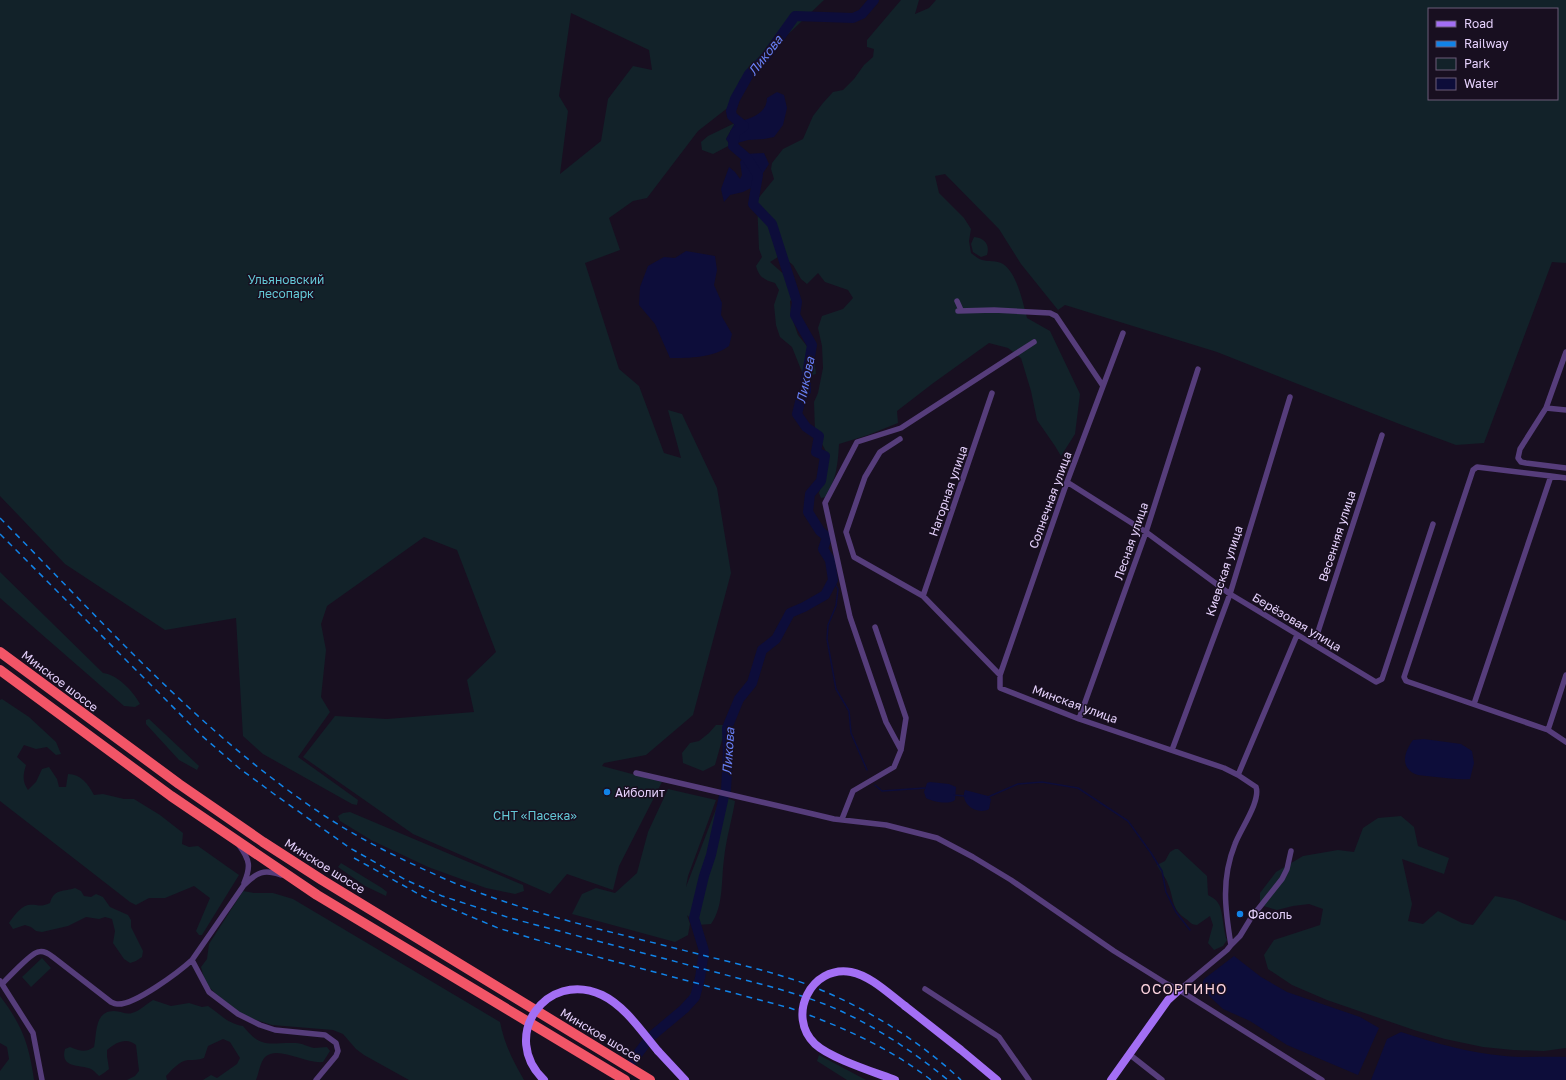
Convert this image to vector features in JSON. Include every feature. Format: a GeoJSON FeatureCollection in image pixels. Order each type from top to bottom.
{"type":"FeatureCollection","features":[{"type":"Feature","properties":{"kind":"highway","name":"Минское шоссе"},"geometry":{"type":"LineString","coordinates":[[0,652],[173,780],[263,842],[335,888],[650,1080]]}},
{"type":"Feature","properties":{"kind":"highway"},"geometry":{"type":"LineString","coordinates":[[0,670],[171,796],[292,878],[385,936],[625,1080]]}},
{"type":"Feature","properties":{"kind":"street"},"geometry":{"type":"LineString","coordinates":[[957,301],[959,311],[994,310],[1050,313],[1056,316],[1103,386]]}},
{"type":"Feature","properties":{"kind":"street","name":"Солнечная улица"},"geometry":{"type":"LineString","coordinates":[[1000,676],[1068,482],[1123,333]]}},
{"type":"Feature","properties":{"kind":"street"},"geometry":{"type":"LineString","coordinates":[[901,750],[886,722],[850,617],[825,503],[857,442],[901,428],[1034,342]]}},
{"type":"Feature","properties":{"kind":"street"},"geometry":{"type":"LineString","coordinates":[[1566,352],[1546,408],[1520,449],[1518,458],[1521,462],[1566,468]]}},
{"type":"Feature","properties":{"kind":"street","name":"Лесная улица"},"geometry":{"type":"LineString","coordinates":[[1079,719],[1146,532],[1198,369]]}},
{"type":"Feature","properties":{"kind":"street","name":"Нагорная улица"},"geometry":{"type":"LineString","coordinates":[[924,596],[992,393]]}},
{"type":"Feature","properties":{"kind":"street","name":"Киевская улица"},"geometry":{"type":"LineString","coordinates":[[1172,750],[1230,594],[1290,397]]}},
{"type":"Feature","properties":{"kind":"street"},"geometry":{"type":"LineString","coordinates":[[1546,408],[1566,410]]}},
{"type":"Feature","properties":{"kind":"street","name":"Весенняя улица"},"geometry":{"type":"LineString","coordinates":[[1314,644],[1382,435]]}},
{"type":"Feature","properties":{"kind":"street","name":"Минская улица"},"geometry":{"type":"LineString","coordinates":[[900,439],[880,452],[865,477],[846,532],[854,557],[924,596],[1000,676],[1000,688],[1079,719],[1224,768],[1238,774],[1256,787],[1257,797],[1235,844],[1226,874],[1224,889],[1231,945]]}},
{"type":"Feature","properties":{"kind":"street"},"geometry":{"type":"LineString","coordinates":[[1566,478],[1477,467],[1473,470],[1404,675],[1404,679],[1406,681],[1548,730],[1566,742]]}},
{"type":"Feature","properties":{"kind":"street"},"geometry":{"type":"LineString","coordinates":[[1474,704],[1551,476]]}},
{"type":"Feature","properties":{"kind":"street","name":"Берёзовая улица"},"geometry":{"type":"LineString","coordinates":[[1068,482],[1146,532],[1230,594],[1374,682],[1381,680],[1433,524]]}},
{"type":"Feature","properties":{"kind":"street"},"geometry":{"type":"LineString","coordinates":[[842,819],[853,791],[894,767],[901,750],[906,718],[875,627]]}},
{"type":"Feature","properties":{"kind":"street"},"geometry":{"type":"LineString","coordinates":[[1238,774],[1297,635]]}},
{"type":"Feature","properties":{"kind":"street"},"geometry":{"type":"LineString","coordinates":[[1548,730],[1566,675]]}},
{"type":"Feature","properties":{"kind":"street"},"geometry":{"type":"LineString","coordinates":[[636,773],[813,814],[886,825],[937,838],[973,857],[1010,880],[1114,951],[1322,1080]]}},
{"type":"Feature","properties":{"kind":"street"},"geometry":{"type":"LineString","coordinates":[[229,835],[243,851],[249,864],[244,885]]}},
{"type":"Feature","properties":{"kind":"street"},"geometry":{"type":"LineString","coordinates":[[1111,1080],[1168,1000],[1227,950],[1240,936],[1251,918],[1282,879],[1287,869],[1291,852]]}},
{"type":"Feature","properties":{"kind":"street"},"geometry":{"type":"LineString","coordinates":[[42,1080],[33,1033],[1,982],[32,956],[38,952],[45,952],[111,1002],[118,1004],[134,1000],[156,987],[182,969],[192,960],[244,885],[253,876],[265,872],[278,873],[292,878]]}},
{"type":"Feature","properties":{"kind":"street"},"geometry":{"type":"LineString","coordinates":[[192,960],[209,992],[238,1014],[260,1025],[276,1030],[325,1035],[332,1039],[336,1043],[338,1051],[336,1056],[316,1080]]}},
{"type":"Feature","properties":{"kind":"street"},"geometry":{"type":"LineString","coordinates":[[895,1080],[854,1064],[819,1047],[807,1033],[803,1021],[802,1009],[808,991],[817,982],[833,973],[846,972],[863,976],[905,1006],[997,1080]]}},
{"type":"Feature","properties":{"kind":"street"},"geometry":{"type":"LineString","coordinates":[[925,989],[999,1037],[1029,1080]]}},
{"type":"Feature","properties":{"kind":"street"},"geometry":{"type":"LineString","coordinates":[[544,1080],[536,1072],[529,1058],[526,1040],[527,1028],[532,1016],[544,1001],[555,994],[566,991],[584,990],[596,993],[610,1000],[630,1018],[685,1080]]}},
{"type":"Feature","properties":{"kind":"street"},"geometry":{"type":"LineString","coordinates":[[1129,1054],[1162,1080]]}},
{"type":"Feature","properties":{"kind":"green space","name":"Ульяновский лесопарк"},"geometry":{"type":"Polygon","coordinates":[[[0,0],[824,0],[740,80],[730,106],[698,131],[647,198],[633,201],[609,218],[620,250],[585,263],[619,369],[639,386],[664,453],[681,458],[668,410],[682,414],[717,488],[731,573],[693,715],[646,755],[604,763],[602,766],[662,782],[619,866],[613,890],[567,874],[550,894],[413,834],[303,757],[335,716],[387,719],[474,712],[467,680],[496,652],[457,550],[424,537],[327,606],[321,624],[326,650],[321,697],[330,712],[298,757],[358,800],[357,805],[352,804],[263,754],[243,736],[236,618],[165,630],[65,564],[0,496],[0,0]],[[571,13],[559,96],[568,111],[560,174],[601,141],[608,99],[633,66],[652,70],[649,50],[571,13]]]}},
{"type":"Feature","properties":{"kind":"green space"},"geometry":{"type":"Polygon","coordinates":[[[901,0],[919,0],[915,14],[929,8],[936,0],[1566,0],[1566,263],[1552,262],[1484,443],[1456,445],[1217,352],[1065,305],[1058,310],[1021,264],[999,229],[945,174],[935,176],[939,193],[964,218],[971,229],[969,241],[971,253],[985,261],[1000,263],[1008,268],[1016,281],[1027,318],[1050,331],[1080,394],[1075,434],[1061,456],[1037,420],[1031,391],[1021,358],[1008,348],[989,343],[897,411],[898,423],[868,435],[839,444],[834,478],[826,497],[821,498],[819,493],[828,464],[828,455],[815,431],[814,402],[818,393],[823,368],[822,346],[818,328],[822,316],[843,309],[853,298],[848,290],[825,282],[818,273],[807,284],[801,279],[793,265],[781,255],[770,262],[787,277],[799,295],[790,301],[791,315],[798,335],[814,359],[816,374],[804,377],[792,347],[780,337],[776,325],[774,305],[779,290],[775,283],[768,281],[760,275],[756,266],[762,257],[759,249],[757,200],[774,179],[771,169],[772,163],[783,149],[803,139],[813,116],[823,103],[833,92],[843,90],[854,79],[864,65],[873,57],[874,49],[867,47],[867,40],[901,0]]]}},
{"type":"Feature","properties":{"kind":"green space"},"geometry":{"type":"Polygon","coordinates":[[[735,123],[726,139],[730,145],[713,154],[702,150],[701,142],[708,136],[735,123]]]}},
{"type":"Feature","properties":{"kind":"green space"},"geometry":{"type":"Polygon","coordinates":[[[974,237],[984,240],[988,248],[987,255],[981,257],[973,252],[971,244],[974,237]]]}},
{"type":"Feature","properties":{"kind":"green space"},"geometry":{"type":"Polygon","coordinates":[[[0,572],[103,673],[109,674],[124,684],[140,704],[135,707],[124,706],[0,598],[0,572]]]}},
{"type":"Feature","properties":{"kind":"green space"},"geometry":{"type":"Polygon","coordinates":[[[2,699],[29,717],[56,742],[61,754],[56,755],[47,747],[36,749],[24,745],[17,757],[26,765],[24,778],[28,790],[36,782],[42,769],[49,767],[57,779],[59,787],[66,787],[68,774],[73,774],[84,780],[94,795],[103,794],[124,799],[134,799],[160,815],[183,833],[182,844],[189,847],[198,846],[239,875],[202,935],[199,935],[196,931],[210,898],[194,886],[165,898],[149,898],[136,905],[130,902],[0,801],[0,700],[2,699]]]}},
{"type":"Feature","properties":{"kind":"green space"},"geometry":{"type":"Polygon","coordinates":[[[149,719],[199,766],[197,770],[179,760],[146,724],[146,720],[149,719]]]}},
{"type":"Feature","properties":{"kind":"green space"},"geometry":{"type":"Polygon","coordinates":[[[716,725],[723,725],[724,733],[715,765],[703,771],[683,763],[682,753],[690,743],[699,741],[716,725]]]}},
{"type":"Feature","properties":{"kind":"green space"},"geometry":{"type":"Polygon","coordinates":[[[668,789],[716,800],[688,876],[686,887],[721,796],[735,801],[725,852],[720,901],[711,924],[697,925],[687,915],[690,924],[688,935],[675,942],[572,914],[582,894],[596,888],[615,893],[637,873],[648,832],[668,789]]]}},
{"type":"Feature","properties":{"kind":"green space"},"geometry":{"type":"Polygon","coordinates":[[[350,812],[523,885],[524,891],[515,894],[486,888],[428,867],[371,840],[340,821],[338,816],[343,813],[350,812]]]}},
{"type":"Feature","properties":{"kind":"green space"},"geometry":{"type":"Polygon","coordinates":[[[1401,816],[1414,827],[1418,846],[1449,858],[1444,874],[1402,859],[1412,904],[1408,921],[1423,924],[1438,911],[1462,923],[1473,925],[1495,896],[1515,900],[1566,921],[1566,1048],[1544,1051],[1513,1050],[1483,1047],[1445,1039],[1327,1000],[1292,985],[1268,969],[1264,955],[1274,940],[1320,925],[1323,909],[1309,904],[1277,910],[1260,905],[1260,893],[1276,872],[1303,856],[1338,850],[1354,852],[1363,828],[1378,818],[1401,816]]]}},
{"type":"Feature","properties":{"kind":"green space"},"geometry":{"type":"Polygon","coordinates":[[[1178,849],[1207,876],[1208,895],[1216,900],[1220,906],[1227,940],[1223,946],[1214,950],[1208,943],[1213,925],[1210,916],[1197,925],[1191,923],[1181,915],[1175,907],[1167,881],[1157,865],[1165,861],[1170,852],[1178,849]]]}},
{"type":"Feature","properties":{"kind":"green space"},"geometry":{"type":"Polygon","coordinates":[[[341,863],[382,888],[387,892],[386,896],[365,886],[338,867],[341,863]]]}},
{"type":"Feature","properties":{"kind":"green space"},"geometry":{"type":"Polygon","coordinates":[[[75,888],[81,891],[84,896],[91,897],[96,894],[103,897],[110,907],[128,915],[131,920],[131,927],[143,951],[142,957],[130,963],[124,959],[113,943],[115,931],[112,919],[105,917],[99,919],[86,917],[68,926],[42,932],[36,931],[25,925],[13,929],[9,923],[17,912],[25,906],[41,906],[50,903],[54,895],[60,891],[75,888]]]}},
{"type":"Feature","properties":{"kind":"green space"},"geometry":{"type":"Polygon","coordinates":[[[243,891],[254,893],[273,893],[293,899],[500,1022],[509,1052],[524,1080],[409,1080],[364,1055],[356,1049],[343,1034],[333,1030],[272,1025],[244,1016],[209,987],[204,978],[201,967],[207,959],[209,944],[243,891]]]}},
{"type":"Feature","properties":{"kind":"green space"},"geometry":{"type":"Polygon","coordinates":[[[42,958],[51,968],[31,987],[22,977],[42,958]]]}},
{"type":"Feature","properties":{"kind":"green space"},"geometry":{"type":"Polygon","coordinates":[[[691,993],[697,999],[675,1022],[656,1035],[653,1031],[685,1004],[691,993]]]}},
{"type":"Feature","properties":{"kind":"green space"},"geometry":{"type":"Polygon","coordinates":[[[0,996],[14,1016],[23,1035],[30,1056],[34,1080],[0,1080],[0,1071],[9,1059],[7,1047],[0,1043],[0,996]]]}},
{"type":"Feature","properties":{"kind":"green space"},"geometry":{"type":"Polygon","coordinates":[[[153,1000],[171,1006],[189,1003],[202,1007],[208,1006],[228,1021],[243,1026],[250,1034],[261,1042],[272,1044],[298,1043],[314,1048],[327,1047],[330,1051],[323,1062],[316,1062],[284,1054],[270,1054],[263,1059],[256,1080],[203,1080],[211,1075],[217,1078],[237,1064],[240,1058],[230,1042],[223,1039],[208,1046],[204,1058],[198,1060],[188,1060],[179,1064],[166,1076],[167,1080],[127,1080],[135,1076],[139,1071],[136,1045],[129,1041],[118,1043],[107,1050],[109,1069],[99,1076],[91,1069],[67,1062],[64,1055],[65,1049],[70,1047],[85,1051],[94,1047],[96,1030],[103,1015],[114,1011],[128,1014],[132,1013],[153,1000]]]}},
{"type":"Feature","properties":{"kind":"green space"},"geometry":{"type":"Polygon","coordinates":[[[819,1055],[866,1080],[847,1080],[817,1061],[819,1055]]]}},
{"type":"Feature","properties":{"kind":"water"},"geometry":{"type":"Polygon","coordinates":[[[777,92],[784,95],[787,108],[783,125],[774,137],[748,140],[730,145],[726,139],[735,123],[756,115],[764,109],[767,98],[777,92]]]}},
{"type":"Feature","properties":{"kind":"water"},"geometry":{"type":"Polygon","coordinates":[[[764,153],[769,164],[761,176],[759,184],[743,192],[730,195],[724,202],[721,189],[729,167],[740,179],[742,175],[740,162],[745,154],[764,153]]]}},
{"type":"Feature","properties":{"kind":"water"},"geometry":{"type":"Polygon","coordinates":[[[686,251],[715,256],[717,270],[714,285],[722,303],[721,315],[732,334],[729,346],[716,353],[693,357],[670,358],[655,324],[639,305],[640,287],[648,266],[664,257],[675,258],[686,251]]]}},
{"type":"Feature","properties":{"kind":"water"},"geometry":{"type":"Polygon","coordinates":[[[1424,739],[1461,744],[1472,751],[1474,763],[1470,779],[1422,776],[1408,769],[1405,760],[1407,750],[1413,740],[1424,739]]]}},
{"type":"Feature","properties":{"kind":"water"},"geometry":{"type":"Polygon","coordinates":[[[927,783],[949,784],[956,787],[955,800],[952,802],[941,802],[926,798],[924,792],[927,783]]]}},
{"type":"Feature","properties":{"kind":"water"},"geometry":{"type":"Polygon","coordinates":[[[965,790],[988,796],[991,799],[989,809],[979,811],[970,807],[965,799],[965,790]]]}},
{"type":"Feature","properties":{"kind":"water"},"geometry":{"type":"Polygon","coordinates":[[[1234,956],[1261,977],[1287,992],[1360,1017],[1379,1028],[1358,1075],[1287,1045],[1250,1021],[1223,1009],[1204,991],[1202,984],[1204,979],[1234,956]]]}},
{"type":"Feature","properties":{"kind":"water"},"geometry":{"type":"Polygon","coordinates":[[[1401,1032],[1478,1053],[1520,1057],[1566,1057],[1566,1080],[1371,1080],[1387,1039],[1401,1032]]]}},
{"type":"Feature","properties":{"kind":"waterway","name":"Ликова"},"geometry":{"type":"LineString","coordinates":[[726,790],[728,753],[727,728],[739,699],[752,683],[762,650],[776,639],[790,613],[825,595],[833,580],[830,560],[823,549],[827,537],[820,531],[808,512],[810,494],[821,481],[825,456],[816,452],[819,436],[806,427],[797,414],[801,398],[806,391],[806,380],[812,345],[795,315],[797,302],[772,224],[753,204],[758,175],[747,158],[733,146],[735,133],[744,126],[732,116],[731,111],[735,99],[749,74],[765,58],[795,16],[853,18],[862,14],[874,0]]}},
{"type":"Feature","properties":{"kind":"waterway"},"geometry":{"type":"LineString","coordinates":[[833,580],[838,589],[836,606],[828,625],[827,639],[836,689],[849,711],[851,733],[867,770]]}},
{"type":"Feature","properties":{"kind":"waterway"},"geometry":{"type":"LineString","coordinates":[[988,797],[1018,784],[1042,782],[1078,788],[1128,821],[1162,871],[1166,892],[1176,912],[1190,930]]}},
{"type":"Feature","properties":{"kind":"waterway"},"geometry":{"type":"LineString","coordinates":[[875,785],[882,791],[925,788]]}},
{"type":"Feature","properties":{"kind":"waterway"},"geometry":{"type":"LineString","coordinates":[[954,795],[965,796]]}},
{"type":"Feature","properties":{"kind":"waterway","name":"Ликова"},"geometry":{"type":"LineString","coordinates":[[653,1035],[684,1009],[695,997],[700,978],[704,951],[694,918],[704,876],[711,855],[724,796]]}},
{"type":"Feature","properties":{"kind":"waterway","name":"Ликова"},"geometry":{"type":"LineString","coordinates":[[633,1060],[646,1043]]}},
{"type":"Feature","properties":{"kind":"railway"},"geometry":{"type":"LineString","coordinates":[[0,518],[117,638],[197,715],[239,752],[283,786],[328,818],[356,835],[445,879],[507,903],[572,922],[766,971],[814,987],[846,1001],[881,1020],[915,1042],[961,1080]]}},
{"type":"Feature","properties":{"kind":"railway"},"geometry":{"type":"LineString","coordinates":[[0,534],[201,735],[239,768],[350,848],[406,880],[442,896],[510,918],[765,985],[799,995],[831,1007],[861,1021],[887,1036],[912,1052],[948,1080]]}},
{"type":"Feature","properties":{"kind":"railway"},"geometry":{"type":"LineString","coordinates":[[354,858],[424,897],[498,928],[564,948],[790,1008],[809,1015],[846,1030],[881,1047],[915,1068],[931,1080]]}},
{"type":"Feature","properties":{"kind":"place","name":"Айболит"},"geometry":{"type":"Point","coordinates":[607,792]}},
{"type":"Feature","properties":{"kind":"place","name":"Фасоль"},"geometry":{"type":"Point","coordinates":[1240,914]}},
{"type":"Feature","properties":{"kind":"district","name":"ОСОРГИНО"},"geometry":{"type":"Point","coordinates":[1184,988]}},
{"type":"Feature","properties":{"kind":"park label","name":"СНТ «Пасека»"},"geometry":{"type":"Point","coordinates":[535,815]}}]}
